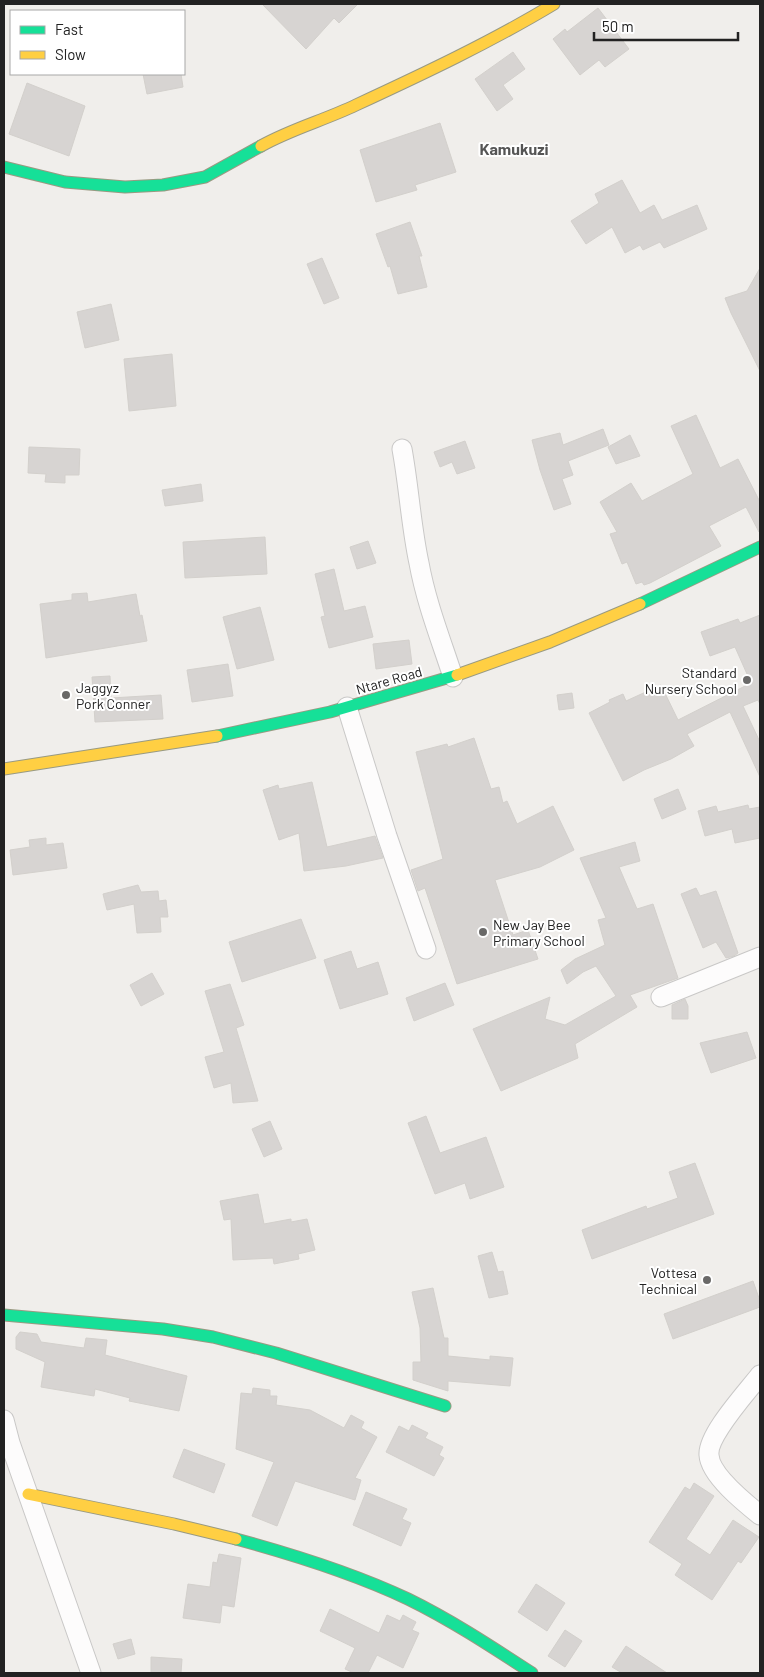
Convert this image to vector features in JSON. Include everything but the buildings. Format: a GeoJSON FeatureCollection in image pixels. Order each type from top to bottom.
{"type":"FeatureCollection","features":[{"type":"Feature","properties":{"kind":"street"},"geometry":{"type":"LineString","coordinates":[[4,167],[65,182],[125,187],[163,186],[205,177],[274,138],[354,106],[511,30],[554,4]]}},
{"type":"Feature","properties":{"kind":"street"},"geometry":{"type":"LineString","coordinates":[[402,449],[419,564],[426,594],[453,677]]}},
{"type":"Feature","properties":{"kind":"street","name":"Ntare Road"},"geometry":{"type":"LineString","coordinates":[[4,769],[198,739],[347,707],[453,677],[537,648],[628,610],[760,547]]}},
{"type":"Feature","properties":{"kind":"street"},"geometry":{"type":"LineString","coordinates":[[347,707],[426,949]]}},
{"type":"Feature","properties":{"kind":"street"},"geometry":{"type":"LineString","coordinates":[[661,997],[760,957]]}},
{"type":"Feature","properties":{"kind":"street"},"geometry":{"type":"LineString","coordinates":[[4,1315],[164,1329],[213,1337],[268,1351],[445,1406]]}},
{"type":"Feature","properties":{"kind":"street"},"geometry":{"type":"LineString","coordinates":[[760,1375],[719,1427],[712,1441],[709,1454],[712,1466],[723,1481],[760,1515]]}},
{"type":"Feature","properties":{"kind":"street"},"geometry":{"type":"LineString","coordinates":[[4,1420],[91,1673]]}},
{"type":"Feature","properties":{"kind":"street"},"geometry":{"type":"LineString","coordinates":[[28,1494],[229,1536],[272,1547],[313,1561],[370,1582],[439,1615],[532,1673]]}},
{"type":"Feature","properties":{"kind":"traffic: fast"},"geometry":{"type":"LineString","coordinates":[[4,167],[65,182],[125,187],[163,185],[205,177],[261,146]]}},
{"type":"Feature","properties":{"kind":"traffic: fast"},"geometry":{"type":"LineString","coordinates":[[640,604],[760,547]]}},
{"type":"Feature","properties":{"kind":"traffic: fast"},"geometry":{"type":"LineString","coordinates":[[217,736],[330,712],[457,675]]}},
{"type":"Feature","properties":{"kind":"traffic: fast"},"geometry":{"type":"LineString","coordinates":[[4,1315],[163,1329],[213,1337],[276,1353],[445,1406]]}},
{"type":"Feature","properties":{"kind":"traffic: fast"},"geometry":{"type":"LineString","coordinates":[[236,1539],[324,1565],[408,1599],[456,1625],[532,1673]]}},
{"type":"Feature","properties":{"kind":"traffic: slow"},"geometry":{"type":"LineString","coordinates":[[261,146],[431,69],[554,4]]}},
{"type":"Feature","properties":{"kind":"traffic: slow"},"geometry":{"type":"LineString","coordinates":[[457,675],[550,642],[640,604]]}},
{"type":"Feature","properties":{"kind":"traffic: slow"},"geometry":{"type":"LineString","coordinates":[[4,769],[217,736]]}},
{"type":"Feature","properties":{"kind":"traffic: slow"},"geometry":{"type":"LineString","coordinates":[[28,1494],[174,1524],[236,1539]]}},
{"type":"Feature","properties":{"kind":"place","name":"Standard Nursery School"},"geometry":{"type":"Point","coordinates":[747,680]}},
{"type":"Feature","properties":{"kind":"place","name":"Jaggyz Pork Conner"},"geometry":{"type":"Point","coordinates":[66,695]}},
{"type":"Feature","properties":{"kind":"place","name":"New Jay Bee Primary School"},"geometry":{"type":"Point","coordinates":[483,932]}},
{"type":"Feature","properties":{"kind":"place","name":"Vottesa Technical"},"geometry":{"type":"Point","coordinates":[707,1280]}},
{"type":"Feature","properties":{"kind":"district","name":"Kamukuzi"},"geometry":{"type":"Point","coordinates":[514,148]}}]}
